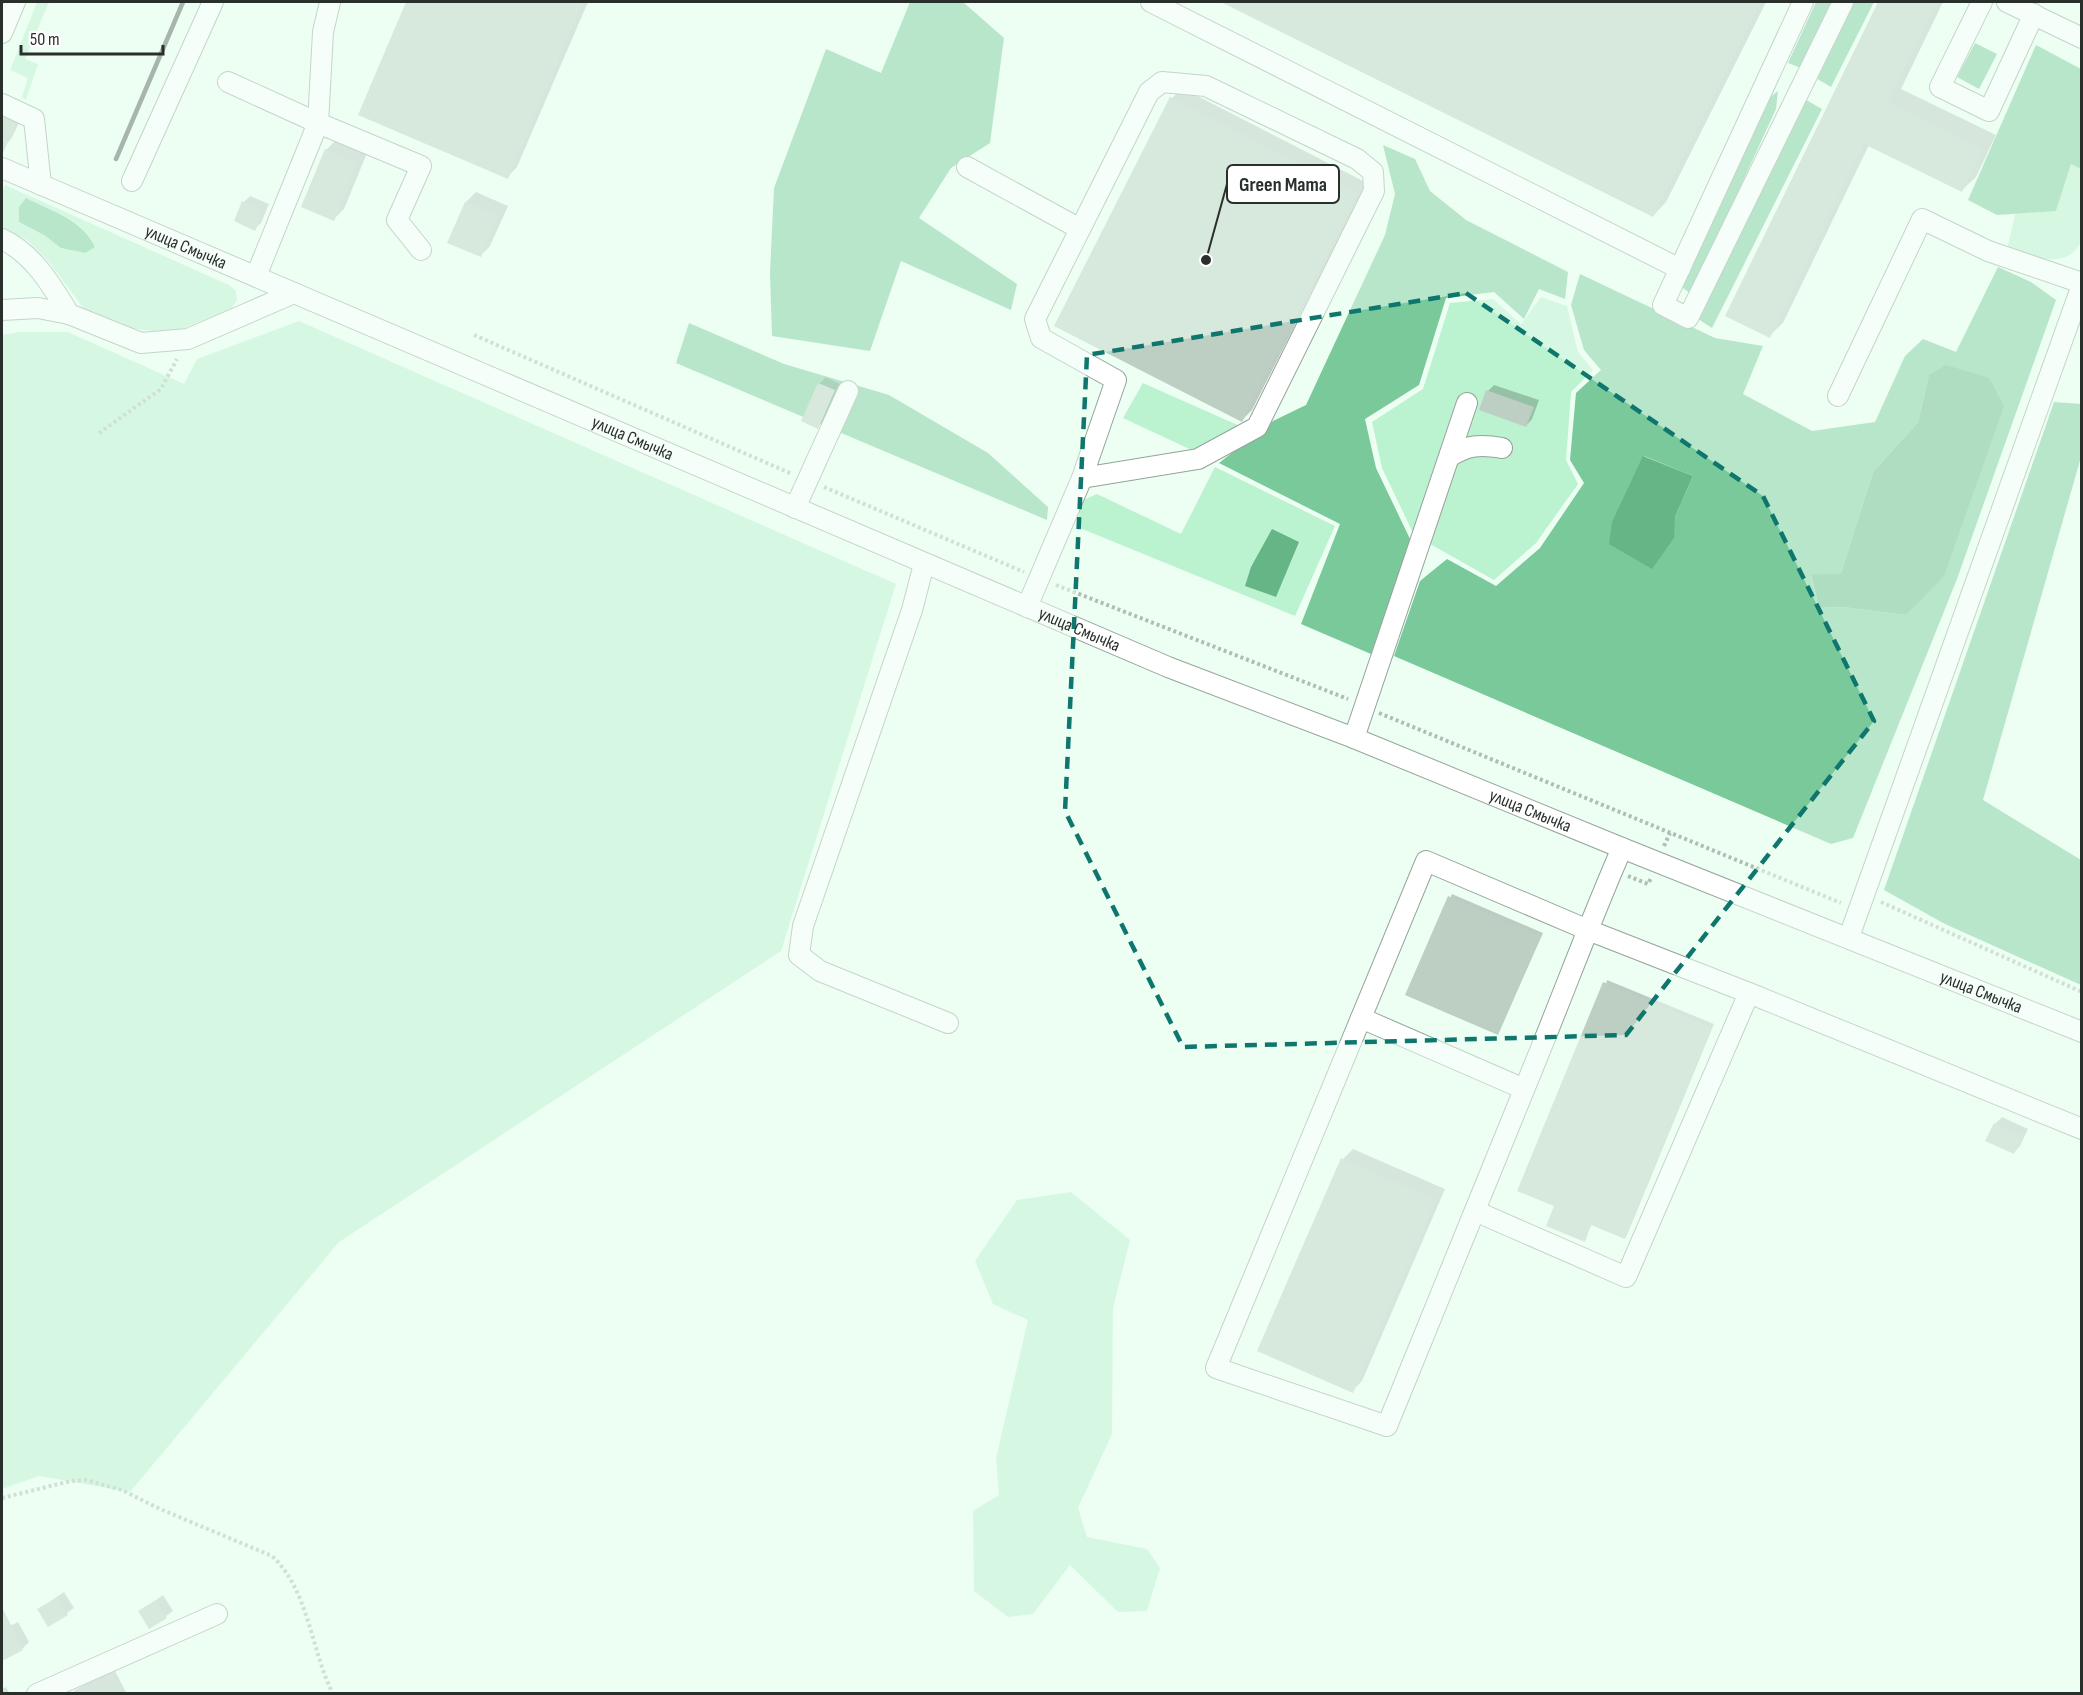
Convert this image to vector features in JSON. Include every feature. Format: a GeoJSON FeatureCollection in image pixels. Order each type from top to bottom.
{"type":"FeatureCollection","features":[{"type":"Feature","properties":{"kind":"street"},"geometry":{"type":"LineString","coordinates":[[2,33],[15,2]]}},
{"type":"Feature","properties":{"kind":"street"},"geometry":{"type":"LineString","coordinates":[[132,181],[213,2]]}},
{"type":"Feature","properties":{"kind":"street"},"geometry":{"type":"LineString","coordinates":[[256,276],[318,123],[323,32],[330,2]]}},
{"type":"Feature","properties":{"kind":"street"},"geometry":{"type":"LineString","coordinates":[[1151,2],[1680,269]]}},
{"type":"Feature","properties":{"kind":"street"},"geometry":{"type":"LineString","coordinates":[[1803,2],[1663,305],[1688,318],[1843,2]]}},
{"type":"Feature","properties":{"kind":"street"},"geometry":{"type":"LineString","coordinates":[[1982,2],[1940,87],[1989,111],[2034,14]]}},
{"type":"Feature","properties":{"kind":"street"},"geometry":{"type":"LineString","coordinates":[[2007,2],[2082,38]]}},
{"type":"Feature","properties":{"kind":"street"},"geometry":{"type":"LineString","coordinates":[[228,81],[318,123],[421,166],[397,219],[421,250]]}},
{"type":"Feature","properties":{"kind":"street"},"geometry":{"type":"LineString","coordinates":[[1027,607],[1082,478],[1116,380],[1041,338],[1035,319],[1149,92],[1162,82],[1206,86],[1357,159],[1373,172],[1374,190],[1257,427],[1198,459],[1082,478]]}},
{"type":"Feature","properties":{"kind":"street"},"geometry":{"type":"LineString","coordinates":[[2,104],[34,119],[40,185]]}},
{"type":"Feature","properties":{"kind":"street"},"geometry":{"type":"LineString","coordinates":[[968,167],[1080,229]]}},
{"type":"Feature","properties":{"kind":"street","name":"улица Смычка"},"geometry":{"type":"LineString","coordinates":[[2,168],[1168,667],[1354,738],[2082,1032]]}},
{"type":"Feature","properties":{"kind":"street"},"geometry":{"type":"LineString","coordinates":[[1838,396],[1923,219],[1988,251],[2082,284],[1849,937]]}},
{"type":"Feature","properties":{"kind":"street"},"geometry":{"type":"LineString","coordinates":[[2,238],[19,247],[50,282],[69,314]]}},
{"type":"Feature","properties":{"kind":"street"},"geometry":{"type":"LineString","coordinates":[[2,310],[38,308],[69,314],[141,343],[188,339],[294,293]]}},
{"type":"Feature","properties":{"kind":"street"},"geometry":{"type":"LineString","coordinates":[[795,508],[848,391]]}},
{"type":"Feature","properties":{"kind":"street"},"geometry":{"type":"LineString","coordinates":[[1354,738],[1467,402]]}},
{"type":"Feature","properties":{"kind":"street"},"geometry":{"type":"LineString","coordinates":[[1449,457],[1462,448],[1480,444],[1502,448]]}},
{"type":"Feature","properties":{"kind":"street"},"geometry":{"type":"LineString","coordinates":[[924,564],[912,610],[802,926],[798,955],[820,971],[948,1023]]}},
{"type":"Feature","properties":{"kind":"street"},"geometry":{"type":"LineString","coordinates":[[1622,848],[1588,930],[1387,1426],[1216,1368],[1426,861],[1588,930],[2082,1129]]}},
{"type":"Feature","properties":{"kind":"street"},"geometry":{"type":"LineString","coordinates":[[1475,1211],[1626,1276],[1749,993]]}},
{"type":"Feature","properties":{"kind":"street"},"geometry":{"type":"LineString","coordinates":[[1361,1018],[1524,1089]]}},
{"type":"Feature","properties":{"kind":"street"},"geometry":{"type":"LineString","coordinates":[[37,1694],[217,1614]]}},
{"type":"Feature","properties":{"kind":"path"},"geometry":{"type":"LineString","coordinates":[[474,335],[807,481],[1039,578],[1365,707],[1837,903],[1861,905],[1883,902],[2082,992]]}},
{"type":"Feature","properties":{"kind":"path"},"geometry":{"type":"LineString","coordinates":[[99,433],[161,389],[188,339]]}},
{"type":"Feature","properties":{"kind":"path"},"geometry":{"type":"LineString","coordinates":[[2,1498],[71,1481],[86,1480],[122,1490],[160,1509],[272,1556],[282,1564],[300,1601],[333,1694]]}},
{"type":"Feature","properties":{"kind":"highlighted area"},"geometry":{"type":"Polygon","coordinates":[[[1466,293],[1763,496],[1874,721],[1626,1035],[1183,1047],[1065,811],[1087,355],[1466,293]]]}},
{"type":"Feature","properties":{"kind":"shaded area"},"geometry":{"type":"Polygon","coordinates":[[[37,2],[49,2],[25,59],[38,64],[26,100],[22,97],[28,78],[10,70],[37,2]]]}},
{"type":"Feature","properties":{"kind":"shaded area"},"geometry":{"type":"Polygon","coordinates":[[[910,2],[963,2],[1004,38],[990,143],[951,168],[919,218],[1017,284],[1011,310],[901,261],[870,351],[772,336],[770,273],[774,188],[826,49],[881,73],[910,2]]]}},
{"type":"Feature","properties":{"kind":"shaded area"},"geometry":{"type":"Polygon","coordinates":[[[1816,2],[1835,2],[1801,68],[1788,63],[1816,2]]]}},
{"type":"Feature","properties":{"kind":"shaded area"},"geometry":{"type":"Polygon","coordinates":[[[1854,2],[1874,2],[1831,87],[1814,77],[1854,2]]]}},
{"type":"Feature","properties":{"kind":"shaded area"},"geometry":{"type":"Polygon","coordinates":[[[1975,43],[1997,54],[1979,89],[1957,77],[1975,43]]]}},
{"type":"Feature","properties":{"kind":"shaded area"},"geometry":{"type":"Polygon","coordinates":[[[2036,45],[2081,69],[2081,169],[2071,164],[2056,211],[1997,215],[1968,200],[2036,45]]]}},
{"type":"Feature","properties":{"kind":"shaded area"},"geometry":{"type":"Polygon","coordinates":[[[1778,91],[1776,109],[1691,294],[1679,285],[1761,104],[1778,91]]]}},
{"type":"Feature","properties":{"kind":"shaded area"},"geometry":{"type":"Polygon","coordinates":[[[1801,97],[1822,109],[1712,328],[1698,319],[1801,97]]]}},
{"type":"Feature","properties":{"kind":"shaded area"},"geometry":{"type":"Polygon","coordinates":[[[1383,145],[1415,159],[1430,191],[1466,220],[1568,272],[1565,299],[1539,289],[1524,319],[1494,292],[1446,298],[1419,385],[1365,419],[1376,468],[1411,541],[1371,654],[1301,624],[1340,524],[1219,463],[1273,421],[1306,405],[1385,235],[1395,194],[1383,145]]]}},
{"type":"Feature","properties":{"kind":"shaded area"},"geometry":{"type":"Polygon","coordinates":[[[2071,164],[2081,169],[2082,240],[2076,250],[2059,259],[2049,259],[2007,250],[2015,214],[2056,211],[2071,164]]]}},
{"type":"Feature","properties":{"kind":"shaded area"},"geometry":{"type":"Polygon","coordinates":[[[5,185],[229,285],[236,291],[237,300],[231,309],[172,333],[127,328],[87,313],[49,262],[27,240],[2,230],[2,193],[5,185]],[[26,198],[19,222],[44,235],[61,248],[85,253],[95,247],[84,230],[75,223],[26,198]]]}},
{"type":"Feature","properties":{"kind":"shaded area"},"geometry":{"type":"Polygon","coordinates":[[[26,198],[75,223],[90,238],[95,247],[85,253],[61,248],[44,235],[19,222],[19,207],[26,198]]]}},
{"type":"Feature","properties":{"kind":"shaded area"},"geometry":{"type":"Polygon","coordinates":[[[1998,267],[2031,282],[2056,300],[1957,579],[1853,838],[1831,844],[1394,656],[1420,581],[1447,559],[1496,586],[1540,548],[1584,483],[1570,460],[1576,393],[1601,370],[1584,350],[1571,305],[1580,274],[1715,338],[1763,346],[1743,394],[1812,431],[1875,422],[1905,356],[1923,339],[1956,352],[1998,267]],[[1929,375],[1918,422],[1873,472],[1841,573],[1811,576],[1819,608],[1843,607],[1906,615],[1929,375]],[[1644,456],[1675,517],[1693,476],[1644,456]]]}},
{"type":"Feature","properties":{"kind":"shaded area"},"geometry":{"type":"Polygon","coordinates":[[[1541,297],[1567,306],[1578,352],[1593,370],[1571,392],[1566,460],[1578,484],[1536,543],[1494,580],[1414,535],[1382,468],[1372,422],[1423,389],[1450,303],[1493,299],[1521,324],[1541,297]]]}},
{"type":"Feature","properties":{"kind":"shaded area"},"geometry":{"type":"Polygon","coordinates":[[[299,321],[896,584],[781,951],[339,1242],[130,1492],[39,1476],[2,1489],[2,335],[20,332],[68,332],[184,384],[197,359],[299,321]]]}},
{"type":"Feature","properties":{"kind":"shaded area"},"geometry":{"type":"Polygon","coordinates":[[[689,323],[784,364],[889,395],[988,453],[1048,507],[1047,520],[676,363],[689,323]]]}},
{"type":"Feature","properties":{"kind":"shaded area"},"geometry":{"type":"Polygon","coordinates":[[[1946,365],[1989,378],[2004,406],[1944,576],[1906,615],[1843,607],[1819,608],[1811,575],[1841,573],[1873,472],[1918,422],[1929,375],[1946,365]]]}},
{"type":"Feature","properties":{"kind":"shaded area"},"geometry":{"type":"Polygon","coordinates":[[[1143,383],[1242,427],[1196,452],[1123,418],[1143,383]]]}},
{"type":"Feature","properties":{"kind":"shaded area"},"geometry":{"type":"Polygon","coordinates":[[[2054,402],[2081,404],[2081,457],[1983,800],[2081,860],[2081,985],[1945,924],[1884,890],[2054,402]]]}},
{"type":"Feature","properties":{"kind":"shaded area"},"geometry":{"type":"Polygon","coordinates":[[[1643,456],[1693,476],[1675,517],[1674,538],[1652,569],[1609,544],[1612,522],[1643,456]]]}},
{"type":"Feature","properties":{"kind":"shaded area"},"geometry":{"type":"Polygon","coordinates":[[[1215,467],[1335,526],[1295,616],[1075,526],[1081,501],[1097,494],[1181,534],[1215,467]]]}},
{"type":"Feature","properties":{"kind":"shaded area"},"geometry":{"type":"Polygon","coordinates":[[[1272,529],[1299,542],[1276,597],[1245,586],[1251,567],[1272,529]]]}},
{"type":"Feature","properties":{"kind":"shaded area"},"geometry":{"type":"Polygon","coordinates":[[[1071,1192],[1130,1240],[1113,1308],[1112,1434],[1078,1508],[1087,1537],[1147,1549],[1160,1568],[1147,1611],[1118,1612],[1070,1565],[1033,1614],[1008,1617],[974,1591],[973,1511],[999,1495],[996,1458],[1028,1320],[993,1304],[975,1261],[1017,1200],[1071,1192]]]}},
{"type":"Feature","properties":{"kind":"building"},"geometry":{"type":"Polygon","coordinates":[[[406,2],[583,2],[508,179],[358,115],[406,2]]]}},
{"type":"Feature","properties":{"kind":"building"},"geometry":{"type":"Polygon","coordinates":[[[1221,2],[1761,2],[1653,217],[1221,2]]]}},
{"type":"Feature","properties":{"kind":"building"},"geometry":{"type":"Polygon","coordinates":[[[1878,2],[1938,2],[1888,103],[1983,149],[1962,192],[1864,144],[1770,338],[1725,316],[1878,2]]]}},
{"type":"Feature","properties":{"kind":"building"},"geometry":{"type":"Polygon","coordinates":[[[1170,97],[1358,193],[1242,422],[1054,326],[1170,97]]]}},
{"type":"Feature","properties":{"kind":"building"},"geometry":{"type":"Polygon","coordinates":[[[2,117],[16,124],[2,155],[2,117]]]}},
{"type":"Feature","properties":{"kind":"building"},"geometry":{"type":"Polygon","coordinates":[[[325,149],[358,163],[334,221],[301,207],[325,149]]]}},
{"type":"Feature","properties":{"kind":"building"},"geometry":{"type":"Polygon","coordinates":[[[242,201],[264,211],[255,231],[234,221],[242,201]]]}},
{"type":"Feature","properties":{"kind":"building"},"geometry":{"type":"Polygon","coordinates":[[[465,202],[499,216],[481,257],[447,243],[465,202]]]}},
{"type":"Feature","properties":{"kind":"building"},"geometry":{"type":"Polygon","coordinates":[[[818,383],[835,390],[818,429],[801,421],[818,383]]]}},
{"type":"Feature","properties":{"kind":"building"},"geometry":{"type":"Polygon","coordinates":[[[1486,390],[1534,407],[1526,427],[1479,410],[1486,390]]]}},
{"type":"Feature","properties":{"kind":"building"},"geometry":{"type":"Polygon","coordinates":[[[1448,896],[1541,936],[1498,1035],[1405,995],[1448,896]]]}},
{"type":"Feature","properties":{"kind":"building"},"geometry":{"type":"Polygon","coordinates":[[[1603,982],[1712,1027],[1625,1239],[1591,1225],[1585,1242],[1546,1226],[1554,1206],[1517,1191],[1603,982]]]}},
{"type":"Feature","properties":{"kind":"building"},"geometry":{"type":"Polygon","coordinates":[[[1994,1123],[2023,1136],[2014,1154],[1985,1141],[1994,1123]]]}},
{"type":"Feature","properties":{"kind":"building"},"geometry":{"type":"Polygon","coordinates":[[[1341,1158],[1436,1200],[1353,1393],[1257,1351],[1341,1158]]]}},
{"type":"Feature","properties":{"kind":"building"},"geometry":{"type":"Polygon","coordinates":[[[58,1597],[68,1615],[48,1627],[37,1609],[58,1597]]]}},
{"type":"Feature","properties":{"kind":"building"},"geometry":{"type":"Polygon","coordinates":[[[156,1600],[167,1618],[149,1629],[138,1611],[156,1600]]]}},
{"type":"Feature","properties":{"kind":"building"},"geometry":{"type":"Polygon","coordinates":[[[2,1607],[23,1650],[2,1661],[2,1607]]]}},
{"type":"Feature","properties":{"kind":"railway"},"geometry":{"type":"LineString","coordinates":[[116,159],[183,2]]}},
{"type":"Feature","properties":{"kind":"place","name":"Green Mama"},"geometry":{"type":"Point","coordinates":[1206,260]}}]}
